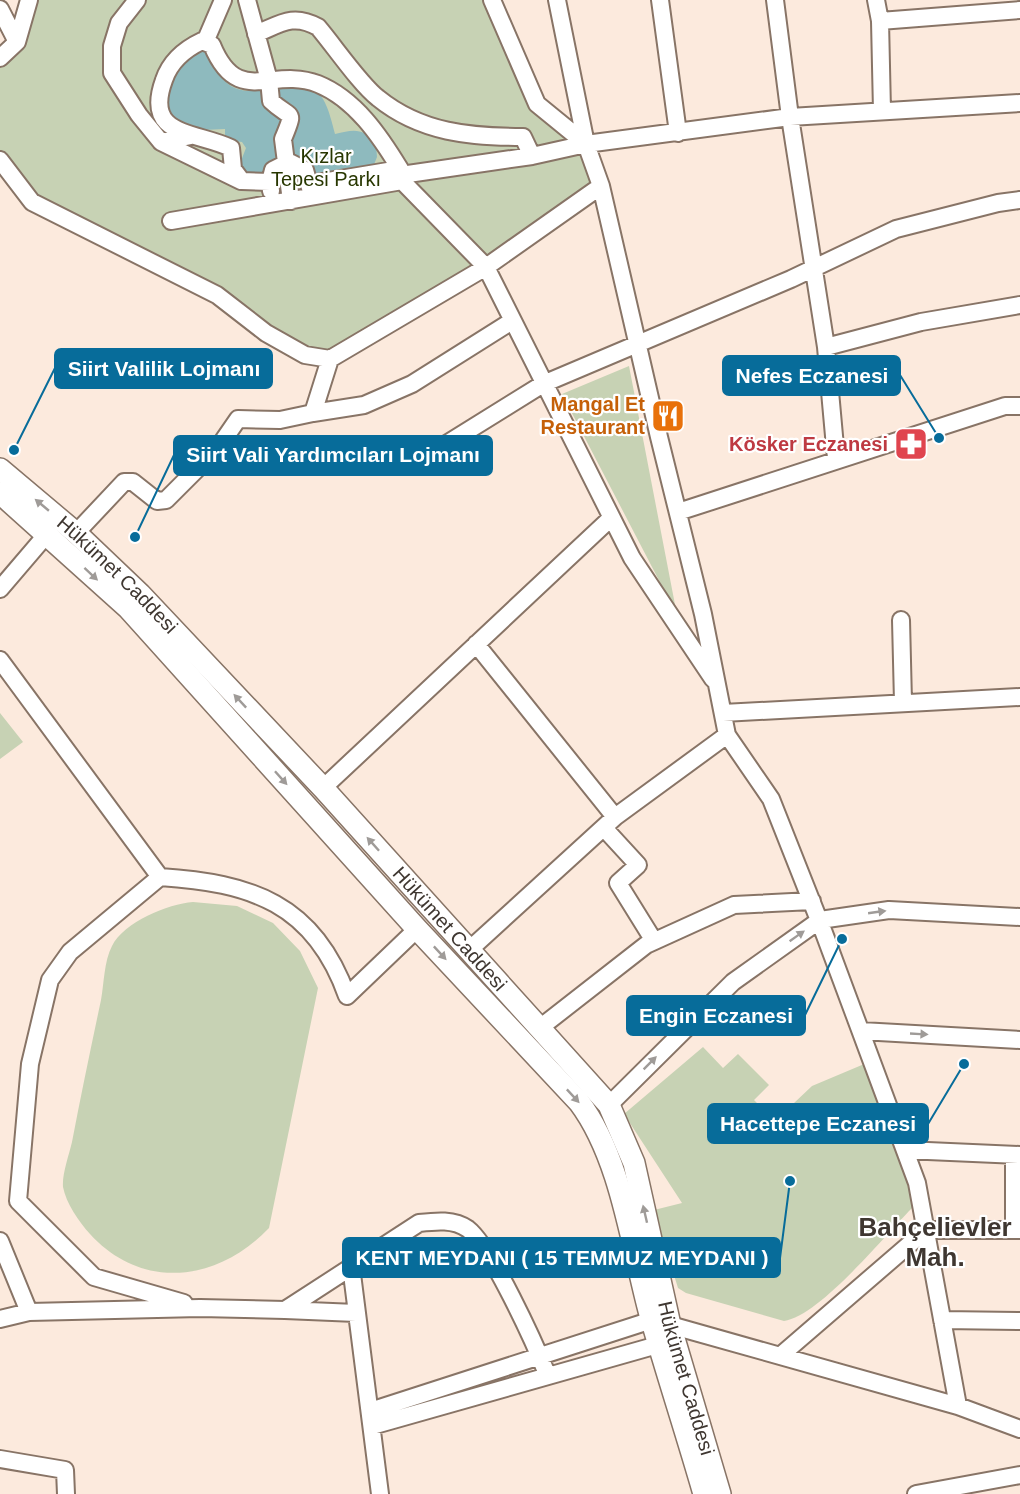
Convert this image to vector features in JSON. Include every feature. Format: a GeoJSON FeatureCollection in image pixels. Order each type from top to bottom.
{"type":"FeatureCollection","features":[{"type":"Feature","properties":{"kind":"main road","name":"Hükümet Caddesi"},"geometry":{"type":"LineString","coordinates":[[0,469],[76,533],[140,594],[323,788],[468,951],[541,1027],[609,1104],[634,1163],[661,1322],[720,1494]]}},
{"type":"Feature","properties":{"kind":"main road"},"geometry":{"type":"LineString","coordinates":[[0,493],[128,608],[417,929],[579,1102],[594,1122],[661,1322],[661,1344],[704,1494]]}},
{"type":"Feature","properties":{"kind":"street"},"geometry":{"type":"LineString","coordinates":[[0,58],[17,42],[29,0]]}},
{"type":"Feature","properties":{"kind":"street"},"geometry":{"type":"LineString","coordinates":[[137,0],[119,23],[112,46],[112,73],[139,115],[160,142],[242,181],[270,182]]}},
{"type":"Feature","properties":{"kind":"street"},"geometry":{"type":"LineString","coordinates":[[247,0],[269,80],[271,101],[288,112],[291,120],[291,128],[283,139],[291,201]]}},
{"type":"Feature","properties":{"kind":"street"},"geometry":{"type":"LineString","coordinates":[[492,0],[537,104],[586,144]]}},
{"type":"Feature","properties":{"kind":"street"},"geometry":{"type":"LineString","coordinates":[[557,0],[586,144],[601,186],[637,345],[704,614],[727,735],[771,799],[812,901],[917,1183],[958,1406]]}},
{"type":"Feature","properties":{"kind":"street"},"geometry":{"type":"LineString","coordinates":[[660,0],[678,133]]}},
{"type":"Feature","properties":{"kind":"street"},"geometry":{"type":"LineString","coordinates":[[775,0],[790,117],[826,347],[836,458]]}},
{"type":"Feature","properties":{"kind":"street"},"geometry":{"type":"LineString","coordinates":[[876,0],[880,21],[882,111]]}},
{"type":"Feature","properties":{"kind":"street"},"geometry":{"type":"LineString","coordinates":[[205,42],[218,4]]}},
{"type":"Feature","properties":{"kind":"street"},"geometry":{"type":"LineString","coordinates":[[0,9],[17,42]]}},
{"type":"Feature","properties":{"kind":"street"},"geometry":{"type":"LineString","coordinates":[[880,21],[1020,10]]}},
{"type":"Feature","properties":{"kind":"street"},"geometry":{"type":"LineString","coordinates":[[256,34],[287,20],[305,20],[318,27],[378,98],[430,128],[476,136],[523,137],[531,156]]}},
{"type":"Feature","properties":{"kind":"street"},"geometry":{"type":"LineString","coordinates":[[242,181],[233,169],[231,148],[191,136],[169,125],[159,113],[158,101],[165,75],[174,61],[190,46],[202,41],[212,45],[218,60],[231,75],[243,81],[298,79],[318,84],[337,95],[380,135],[401,175],[486,267],[632,558],[717,685]]}},
{"type":"Feature","properties":{"kind":"street"},"geometry":{"type":"LineString","coordinates":[[171,221],[291,201],[311,190],[531,156],[586,144],[790,117],[1020,103]]}},
{"type":"Feature","properties":{"kind":"street"},"geometry":{"type":"LineString","coordinates":[[160,142],[191,136]]}},
{"type":"Feature","properties":{"kind":"street"},"geometry":{"type":"LineString","coordinates":[[0,160],[32,202],[217,295],[266,333],[305,354],[330,359],[486,267],[601,186]]}},
{"type":"Feature","properties":{"kind":"street"},"geometry":{"type":"LineString","coordinates":[[273,204],[270,182],[273,170],[286,162],[301,166],[311,190]]}},
{"type":"Feature","properties":{"kind":"street"},"geometry":{"type":"LineString","coordinates":[[330,465],[440,448],[543,384],[813,268],[896,229],[998,203],[1020,200]]}},
{"type":"Feature","properties":{"kind":"street"},"geometry":{"type":"LineString","coordinates":[[826,347],[921,322],[1020,305]]}},
{"type":"Feature","properties":{"kind":"street"},"geometry":{"type":"LineString","coordinates":[[76,533],[124,482],[133,482],[157,501],[166,500],[218,448],[238,419],[280,420],[364,405],[412,384],[512,321]]}},
{"type":"Feature","properties":{"kind":"street"},"geometry":{"type":"LineString","coordinates":[[313,413],[330,359]]}},
{"type":"Feature","properties":{"kind":"street"},"geometry":{"type":"LineString","coordinates":[[678,512],[836,458],[1005,406],[1020,406]]}},
{"type":"Feature","properties":{"kind":"street"},"geometry":{"type":"LineString","coordinates":[[323,788],[611,518]]}},
{"type":"Feature","properties":{"kind":"street"},"geometry":{"type":"LineString","coordinates":[[0,589],[47,534]]}},
{"type":"Feature","properties":{"kind":"street"},"geometry":{"type":"LineString","coordinates":[[901,620],[903,702]]}},
{"type":"Feature","properties":{"kind":"street"},"geometry":{"type":"LineString","coordinates":[[476,644],[610,822],[638,865],[618,883],[654,941]]}},
{"type":"Feature","properties":{"kind":"street"},"geometry":{"type":"LineString","coordinates":[[0,660],[160,877]]}},
{"type":"Feature","properties":{"kind":"street"},"geometry":{"type":"LineString","coordinates":[[723,713],[1020,697]]}},
{"type":"Feature","properties":{"kind":"street"},"geometry":{"type":"LineString","coordinates":[[468,951],[610,822],[727,735]]}},
{"type":"Feature","properties":{"kind":"street"},"geometry":{"type":"LineString","coordinates":[[200,1308],[94,1276],[18,1201],[30,1064],[51,980],[70,952],[160,877],[207,880],[251,892],[289,910],[316,937],[336,966],[347,996],[417,929]]}},
{"type":"Feature","properties":{"kind":"street"},"geometry":{"type":"LineString","coordinates":[[541,1027],[654,941],[734,905],[812,901]]}},
{"type":"Feature","properties":{"kind":"street"},"geometry":{"type":"LineString","coordinates":[[609,1104],[733,982],[819,920],[889,910],[1020,917]]}},
{"type":"Feature","properties":{"kind":"street"},"geometry":{"type":"LineString","coordinates":[[861,1031],[1020,1040]]}},
{"type":"Feature","properties":{"kind":"street"},"geometry":{"type":"LineString","coordinates":[[780,1356],[926,1230],[1017,1230],[1017,1155],[905,1150]]}},
{"type":"Feature","properties":{"kind":"street"},"geometry":{"type":"LineString","coordinates":[[285,1310],[419,1223],[443,1220],[468,1229],[488,1254],[547,1374]]}},
{"type":"Feature","properties":{"kind":"street"},"geometry":{"type":"LineString","coordinates":[[0,1240],[29,1312]]}},
{"type":"Feature","properties":{"kind":"street"},"geometry":{"type":"LineString","coordinates":[[351,1266],[380,1494]]}},
{"type":"Feature","properties":{"kind":"street"},"geometry":{"type":"LineString","coordinates":[[0,1319],[29,1312],[200,1308],[356,1313]]}},
{"type":"Feature","properties":{"kind":"street"},"geometry":{"type":"LineString","coordinates":[[942,1320],[1020,1321]]}},
{"type":"Feature","properties":{"kind":"street"},"geometry":{"type":"LineString","coordinates":[[371,1418],[540,1357],[661,1322],[958,1406],[1020,1429]]}},
{"type":"Feature","properties":{"kind":"street"},"geometry":{"type":"LineString","coordinates":[[371,1418],[661,1344]]}},
{"type":"Feature","properties":{"kind":"street"},"geometry":{"type":"LineString","coordinates":[[0,1459],[65,1470],[66,1494]]}},
{"type":"Feature","properties":{"kind":"street"},"geometry":{"type":"LineString","coordinates":[[918,1494],[1020,1475]]}},
{"type":"Feature","properties":{"kind":"green space","name":"Kızlar Tepesi Parkı"},"geometry":{"type":"Polygon","coordinates":[[[29,0],[492,0],[537,104],[586,144],[601,186],[330,359],[305,355],[217,295],[32,202],[0,160],[0,58],[29,0]]]}},
{"type":"Feature","properties":{"kind":"green space"},"geometry":{"type":"Polygon","coordinates":[[[629,366],[677,615],[562,394],[629,366]]]}},
{"type":"Feature","properties":{"kind":"green space"},"geometry":{"type":"Polygon","coordinates":[[[0,713],[23,742],[0,759],[0,713]]]}},
{"type":"Feature","properties":{"kind":"green space"},"geometry":{"type":"Polygon","coordinates":[[[193,902],[237,906],[273,923],[300,951],[318,988],[269,1228],[249,1246],[227,1259],[204,1268],[181,1273],[157,1272],[133,1265],[111,1253],[90,1234],[70,1206],[63,1182],[109,952],[118,937],[136,922],[171,906],[193,902]]]}},
{"type":"Feature","properties":{"kind":"green space"},"geometry":{"type":"Polygon","coordinates":[[[703,1047],[723,1068],[738,1054],[769,1085],[754,1100],[775,1121],[812,1086],[869,1062],[916,1191],[914,1206],[834,1290],[799,1316],[784,1321],[686,1293],[678,1288],[654,1210],[682,1203],[624,1114],[703,1047]]]}},
{"type":"Feature","properties":{"kind":"water"},"geometry":{"type":"Polygon","coordinates":[[[205,49],[222,78],[231,86],[254,91],[292,86],[304,86],[315,90],[325,103],[335,134],[348,131],[363,132],[376,144],[377,157],[373,167],[310,178],[309,171],[267,178],[243,173],[239,166],[246,148],[242,142],[225,140],[225,129],[187,129],[175,121],[170,114],[167,94],[172,74],[183,58],[205,49]]]}},
{"type":"Feature","properties":{"kind":"place","name":"Mangal Et Restaurant"},"geometry":{"type":"Point","coordinates":[668,416]}},
{"type":"Feature","properties":{"kind":"place","name":"Nefes Eczanesi"},"geometry":{"type":"Point","coordinates":[939,438]}},
{"type":"Feature","properties":{"kind":"place","name":"Kösker Eczanesi"},"geometry":{"type":"Point","coordinates":[911,444]}},
{"type":"Feature","properties":{"kind":"place","name":"Siirt Valilik Lojmanı"},"geometry":{"type":"Point","coordinates":[14,450]}},
{"type":"Feature","properties":{"kind":"place","name":"Siirt Vali Yardımcıları Lojmanı"},"geometry":{"type":"Point","coordinates":[135,537]}},
{"type":"Feature","properties":{"kind":"place","name":"Engin Eczanesi"},"geometry":{"type":"Point","coordinates":[842,939]}},
{"type":"Feature","properties":{"kind":"place","name":"Hacettepe Eczanesi"},"geometry":{"type":"Point","coordinates":[964,1064]}},
{"type":"Feature","properties":{"kind":"place","name":"KENT MEYDANI ( 15 TEMMUZ MEYDANI )"},"geometry":{"type":"Point","coordinates":[790,1181]}},
{"type":"Feature","properties":{"kind":"district","name":"Bahçelievler Mah."},"geometry":{"type":"Point","coordinates":[935,1242]}}]}
